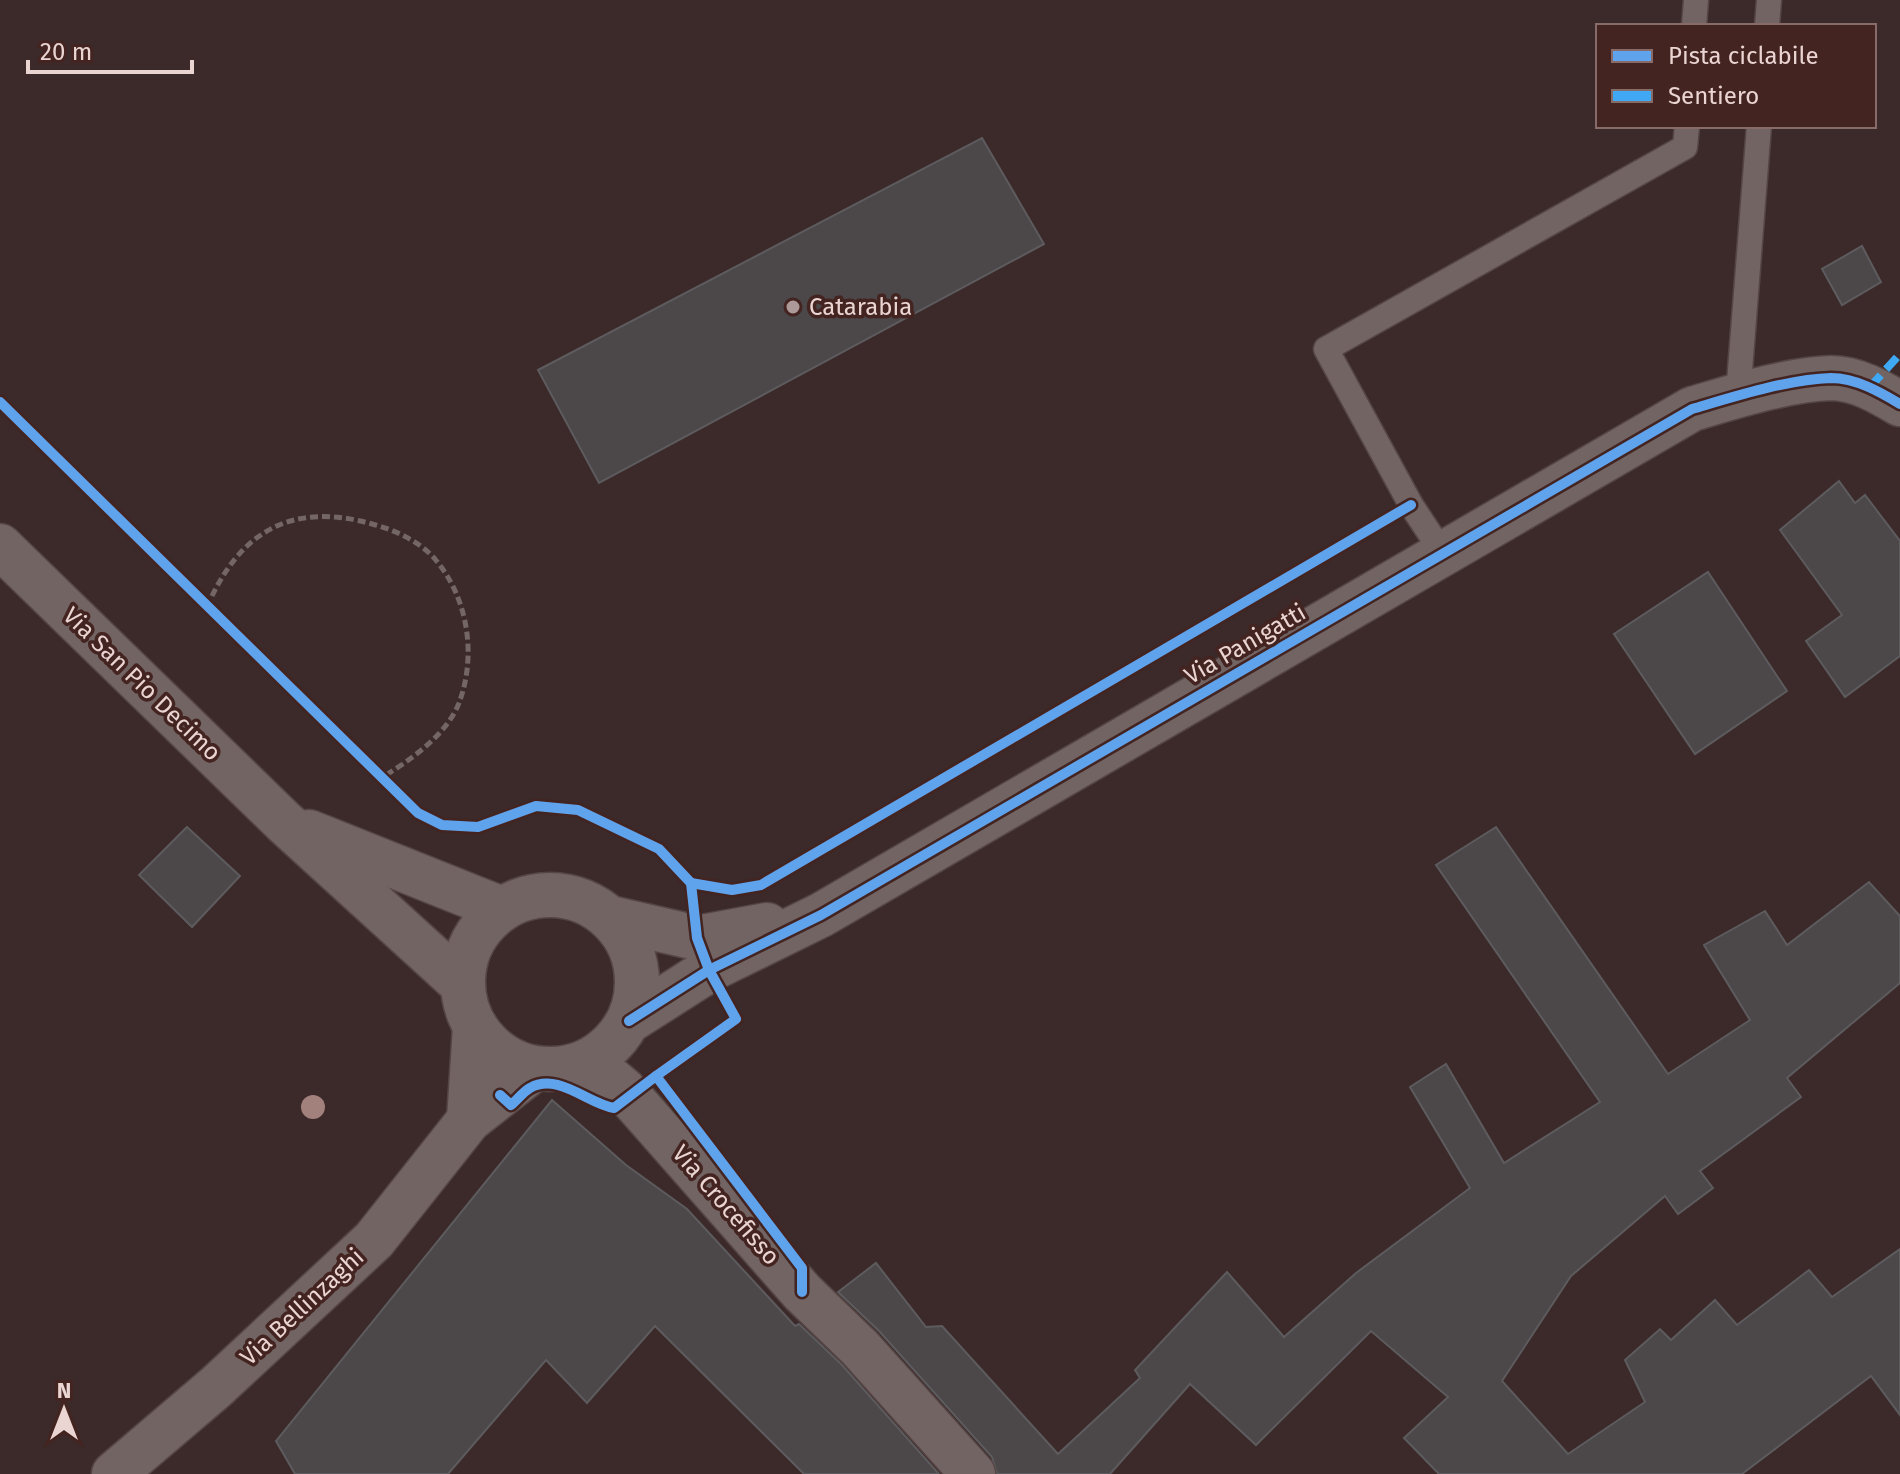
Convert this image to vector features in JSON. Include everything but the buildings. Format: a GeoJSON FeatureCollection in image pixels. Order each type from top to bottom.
{"type":"FeatureCollection","features":[{"type":"Feature","properties":{"kind":"street","name":"Via Panigatti"},"geometry":{"type":"LineString","coordinates":[[629,1021],[709,970],[821,915],[1692,409],[1738,396],[1833,378],[1870,387],[1900,404]]}},
{"type":"Feature","properties":{"kind":"street","name":"Via San Pio Decimo"},"geometry":{"type":"LineString","coordinates":[[0,546],[284,822],[463,985]]}},
{"type":"Feature","properties":{"kind":"street","name":"Via San Pio Decimo"},"geometry":{"type":"LineString","coordinates":[[284,822],[502,909]]}},
{"type":"Feature","properties":{"kind":"street"},"geometry":{"type":"LineString","coordinates":[[559,895],[587,903],[610,918],[627,940],[637,967],[637,995],[629,1021],[612,1044],[589,1060],[548,1069],[506,1058],[483,1039],[469,1014],[463,985],[467,955],[481,930],[502,909],[529,898],[559,895]]}},
{"type":"Feature","properties":{"kind":"street"},"geometry":{"type":"LineString","coordinates":[[610,918],[697,938],[821,915]]}},
{"type":"Feature","properties":{"kind":"street"},"geometry":{"type":"LineString","coordinates":[[469,1120],[475,1027]]}},
{"type":"Feature","properties":{"kind":"street","name":"Via Bellinzaghi"},"geometry":{"type":"LineString","coordinates":[[114,1474],[216,1387],[374,1240],[469,1120],[548,1069]]}},
{"type":"Feature","properties":{"kind":"street","name":"Via Crocefisso"},"geometry":{"type":"LineString","coordinates":[[548,1069],[605,1074],[624,1090],[802,1292],[860,1348],[973,1474]]}},
{"type":"Feature","properties":{"kind":"lane"},"geometry":{"type":"LineString","coordinates":[[1694,24],[1696,0]]}},
{"type":"Feature","properties":{"kind":"lane"},"geometry":{"type":"LineString","coordinates":[[1767,24],[1769,0]]}},
{"type":"Feature","properties":{"kind":"lane"},"geometry":{"type":"LineString","coordinates":[[1442,552],[1411,505],[1326,349],[1685,147],[1687,128]]}},
{"type":"Feature","properties":{"kind":"lane"},"geometry":{"type":"LineString","coordinates":[[1738,396],[1759,128]]}},
{"type":"Feature","properties":{"kind":"path"},"geometry":{"type":"LineString","coordinates":[[207,607],[220,577],[245,546],[278,524],[317,515],[354,519],[397,531],[434,558],[457,592],[467,630],[467,668],[458,705],[436,736],[411,760],[381,778]]}},
{"type":"Feature","properties":{"kind":"path"},"geometry":{"type":"LineString","coordinates":[[196,596],[218,618]]}},
{"type":"Feature","properties":{"kind":"path"},"geometry":{"type":"LineString","coordinates":[[370,767],[390,787]]}},
{"type":"Feature","properties":{"kind":"marked path"},"geometry":{"type":"LineString","coordinates":[[1870,387],[1900,354]]}},
{"type":"Feature","properties":{"kind":"cycle path"},"geometry":{"type":"LineString","coordinates":[[629,1021],[709,970],[821,915],[1692,409],[1779,385],[1831,378],[1859,383],[1900,404]]}},
{"type":"Feature","properties":{"kind":"cycle path"},"geometry":{"type":"LineString","coordinates":[[0,402],[418,813],[442,825],[478,827],[536,806],[578,810],[659,849],[691,883],[697,938],[709,970],[736,1019],[656,1076],[802,1268],[802,1292]]}},
{"type":"Feature","properties":{"kind":"cycle path"},"geometry":{"type":"LineString","coordinates":[[691,883],[732,890],[761,885],[1411,505]]}},
{"type":"Feature","properties":{"kind":"cycle path"},"geometry":{"type":"LineString","coordinates":[[500,1095],[511,1105],[530,1088],[551,1084],[614,1108],[656,1076]]}},
{"type":"Feature","properties":{"kind":"place","name":"Catarabia"},"geometry":{"type":"Point","coordinates":[793,307]}}]}
